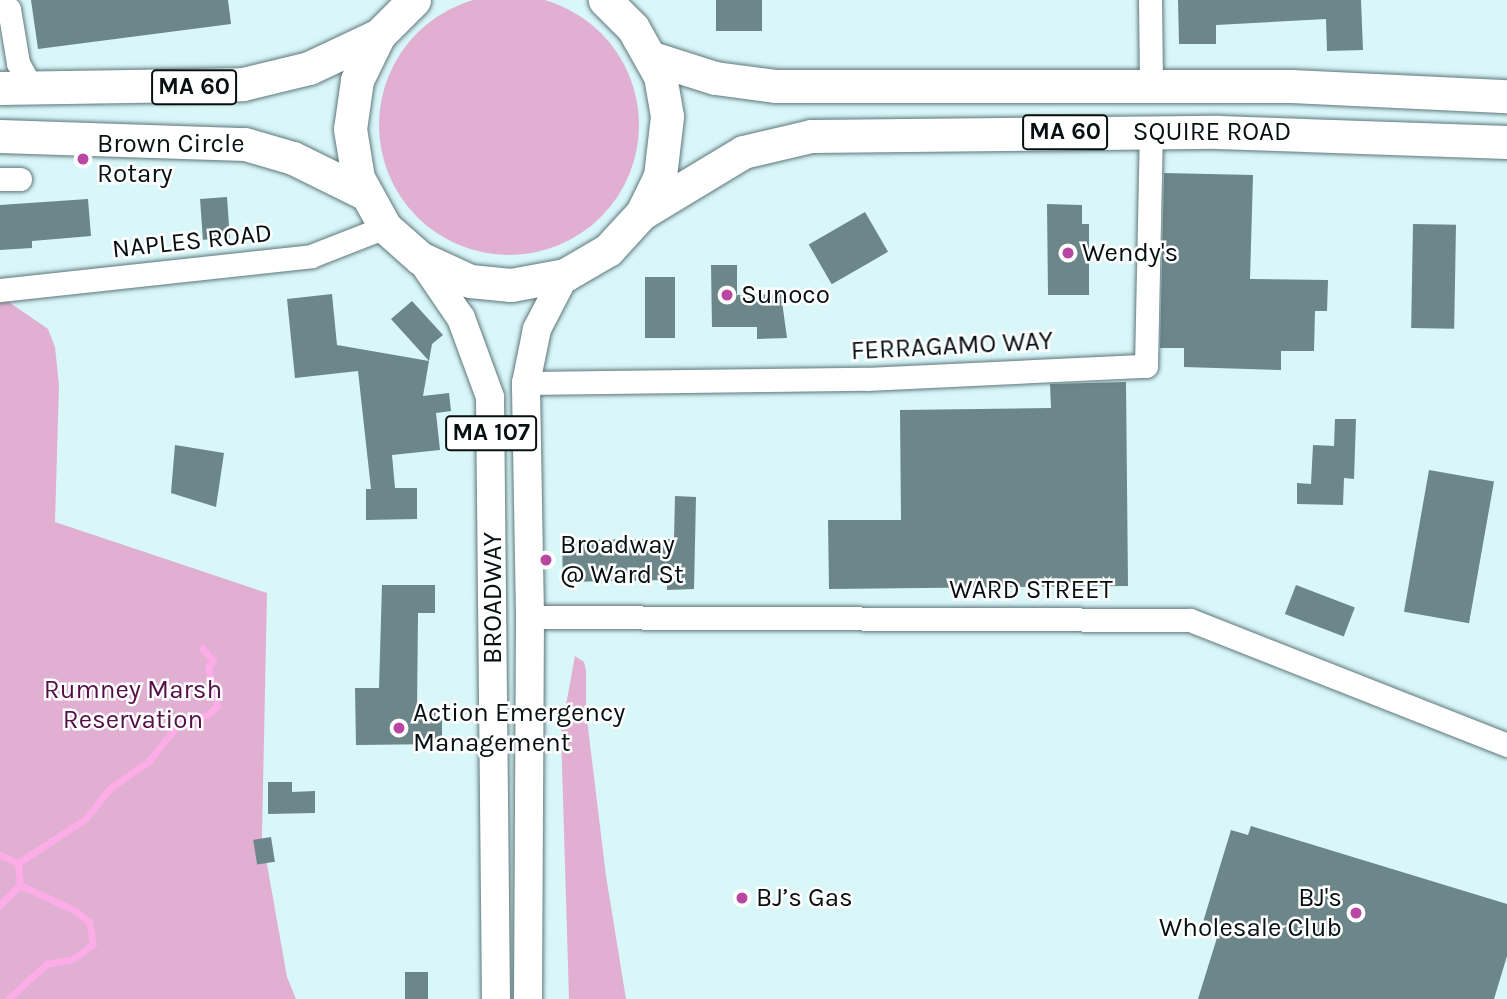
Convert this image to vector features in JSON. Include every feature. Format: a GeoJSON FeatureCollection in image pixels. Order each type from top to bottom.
{"type":"FeatureCollection","features":[{"type":"Feature","properties":{"kind":"highway","name":"MA 60"},"geometry":{"type":"LineString","coordinates":[[0,88],[33,90],[258,81],[309,68],[379,35],[414,0]]}},
{"type":"Feature","properties":{"kind":"highway"},"geometry":{"type":"LineString","coordinates":[[605,0],[634,28],[652,58],[665,96],[667,137],[660,176],[642,213]]}},
{"type":"Feature","properties":{"kind":"highway"},"geometry":{"type":"LineString","coordinates":[[364,193],[351,145],[350,112],[363,64],[379,35]]}},
{"type":"Feature","properties":{"kind":"highway","name":"SQUIRE ROAD"},"geometry":{"type":"LineString","coordinates":[[652,58],[715,78],[776,86],[1151,85],[1507,96]]}},
{"type":"Feature","properties":{"kind":"highway","name":"SQUIRE ROAD"},"geometry":{"type":"LineString","coordinates":[[642,213],[726,160],[784,139],[888,133],[1151,132],[1339,134],[1507,142]]}},
{"type":"Feature","properties":{"kind":"highway","name":"MA 60"},"geometry":{"type":"LineString","coordinates":[[0,136],[245,144],[293,158],[364,193],[386,227],[420,258],[444,272],[484,284],[525,285],[565,275],[608,250],[642,213]]}},
{"type":"Feature","properties":{"kind":"main road","name":"BROADWAY"},"geometry":{"type":"LineString","coordinates":[[420,258],[461,318],[490,397],[496,999]]}},
{"type":"Feature","properties":{"kind":"main road","name":"BROADWAY"},"geometry":{"type":"LineString","coordinates":[[528,999],[530,617],[526,383],[537,328],[565,275]]}},
{"type":"Feature","properties":{"kind":"street"},"geometry":{"type":"LineString","coordinates":[[1150,0],[1151,85]]}},
{"type":"Feature","properties":{"kind":"street"},"geometry":{"type":"LineString","coordinates":[[13,9],[18,63],[33,90]]}},
{"type":"Feature","properties":{"kind":"street","name":"FERRAGAMO WAY"},"geometry":{"type":"LineString","coordinates":[[526,383],[866,379],[1146,366],[1151,132]]}},
{"type":"Feature","properties":{"kind":"street","name":"NAPLES ROAD"},"geometry":{"type":"LineString","coordinates":[[0,289],[311,256],[386,227]]}},
{"type":"Feature","properties":{"kind":"street","name":"WARD STREET"},"geometry":{"type":"LineString","coordinates":[[530,617],[1179,619],[1507,745]]}},
{"type":"Feature","properties":{"kind":"green space"},"geometry":{"type":"Polygon","coordinates":[[[509,-5],[559,5],[581,17],[601,33],[617,53],[629,75],[639,125],[629,175],[617,197],[601,217],[581,233],[559,245],[509,255],[459,245],[437,233],[417,217],[401,197],[389,175],[379,125],[389,75],[401,53],[417,33],[437,17],[459,5],[509,-5]]]}},
{"type":"Feature","properties":{"kind":"green space","name":"Rumney Marsh Reservation"},"geometry":{"type":"Polygon","coordinates":[[[0,296],[48,329],[55,347],[59,385],[55,522],[267,593],[262,836],[287,977],[296,999],[0,999],[0,296]]]}},
{"type":"Feature","properties":{"kind":"green space"},"geometry":{"type":"Polygon","coordinates":[[[575,656],[584,662],[586,671],[586,711],[606,876],[626,999],[569,999],[561,732],[575,656]]]}},
{"type":"Feature","properties":{"kind":"building"},"geometry":{"type":"Polygon","coordinates":[[[31,0],[228,0],[231,24],[38,49],[31,0]]]}},
{"type":"Feature","properties":{"kind":"building"},"geometry":{"type":"Polygon","coordinates":[[[716,0],[762,0],[762,31],[716,31],[716,0]]]}},
{"type":"Feature","properties":{"kind":"building"},"geometry":{"type":"Polygon","coordinates":[[[1178,0],[1361,0],[1363,50],[1327,51],[1326,19],[1216,25],[1216,44],[1179,44],[1178,0]]]}},
{"type":"Feature","properties":{"kind":"building"},"geometry":{"type":"Polygon","coordinates":[[[1164,173],[1253,175],[1250,279],[1328,280],[1327,311],[1315,311],[1314,351],[1281,351],[1281,370],[1184,367],[1184,348],[1160,348],[1164,173]]]}},
{"type":"Feature","properties":{"kind":"building"},"geometry":{"type":"Polygon","coordinates":[[[227,197],[230,238],[203,240],[200,199],[227,197]]]}},
{"type":"Feature","properties":{"kind":"building"},"geometry":{"type":"Polygon","coordinates":[[[88,199],[91,236],[32,241],[32,248],[0,250],[0,205],[88,199]]]}},
{"type":"Feature","properties":{"kind":"building"},"geometry":{"type":"Polygon","coordinates":[[[1047,204],[1082,205],[1082,224],[1089,224],[1089,295],[1048,295],[1047,204]]]}},
{"type":"Feature","properties":{"kind":"building"},"geometry":{"type":"Polygon","coordinates":[[[865,212],[888,252],[832,284],[809,244],[865,212]]]}},
{"type":"Feature","properties":{"kind":"building"},"geometry":{"type":"Polygon","coordinates":[[[1413,224],[1456,225],[1454,329],[1411,328],[1413,224]]]}},
{"type":"Feature","properties":{"kind":"building"},"geometry":{"type":"Polygon","coordinates":[[[711,265],[737,265],[737,295],[781,294],[787,338],[757,339],[757,327],[712,327],[711,265]]]}},
{"type":"Feature","properties":{"kind":"building"},"geometry":{"type":"Polygon","coordinates":[[[645,277],[675,277],[675,338],[645,338],[645,277]]]}},
{"type":"Feature","properties":{"kind":"building"},"geometry":{"type":"Polygon","coordinates":[[[332,294],[337,345],[429,361],[423,396],[449,393],[451,411],[436,413],[440,450],[392,455],[395,488],[417,488],[417,519],[366,520],[366,489],[371,489],[358,371],[295,378],[287,299],[332,294]]]}},
{"type":"Feature","properties":{"kind":"building"},"geometry":{"type":"Polygon","coordinates":[[[412,301],[443,335],[432,344],[429,361],[391,319],[412,301]]]}},
{"type":"Feature","properties":{"kind":"building"},"geometry":{"type":"Polygon","coordinates":[[[1126,382],[1128,586],[829,589],[828,520],[901,520],[900,410],[1051,408],[1050,384],[1126,382]]]}},
{"type":"Feature","properties":{"kind":"building"},"geometry":{"type":"Polygon","coordinates":[[[1335,419],[1356,419],[1354,479],[1344,478],[1343,505],[1297,504],[1297,483],[1311,484],[1313,445],[1334,446],[1335,419]]]}},
{"type":"Feature","properties":{"kind":"building"},"geometry":{"type":"Polygon","coordinates":[[[175,445],[224,453],[216,507],[171,493],[175,445]]]}},
{"type":"Feature","properties":{"kind":"building"},"geometry":{"type":"Polygon","coordinates":[[[1429,470],[1494,481],[1469,623],[1404,612],[1429,470]]]}},
{"type":"Feature","properties":{"kind":"building"},"geometry":{"type":"Polygon","coordinates":[[[675,496],[696,497],[694,589],[667,590],[667,580],[563,582],[562,540],[674,539],[675,496]]]}},
{"type":"Feature","properties":{"kind":"building"},"geometry":{"type":"Polygon","coordinates":[[[382,585],[435,585],[435,613],[418,613],[417,712],[442,711],[442,744],[356,745],[355,688],[379,688],[382,585]]]}},
{"type":"Feature","properties":{"kind":"building"},"geometry":{"type":"Polygon","coordinates":[[[1296,585],[1355,608],[1344,637],[1285,614],[1296,585]]]}},
{"type":"Feature","properties":{"kind":"building"},"geometry":{"type":"Polygon","coordinates":[[[268,782],[292,782],[292,792],[315,791],[315,813],[268,814],[268,782]]]}},
{"type":"Feature","properties":{"kind":"building","name":"BJ's Wholesale Club"},"geometry":{"type":"Polygon","coordinates":[[[1251,826],[1507,904],[1507,956],[1494,999],[1198,999],[1220,928],[1203,922],[1231,830],[1248,835],[1251,826]]]}},
{"type":"Feature","properties":{"kind":"building"},"geometry":{"type":"Polygon","coordinates":[[[271,837],[275,862],[257,865],[253,840],[271,837]]]}},
{"type":"Feature","properties":{"kind":"building"},"geometry":{"type":"Polygon","coordinates":[[[405,972],[428,972],[428,999],[405,999],[405,972]]]}},
{"type":"Feature","properties":{"kind":"waterway"},"geometry":{"type":"LineString","coordinates":[[0,905],[20,885],[18,863],[85,819],[109,789],[149,761],[182,719],[207,715],[217,706],[208,667],[213,661],[202,648]]}},
{"type":"Feature","properties":{"kind":"waterway"},"geometry":{"type":"LineString","coordinates":[[0,855],[18,863]]}},
{"type":"Feature","properties":{"kind":"waterway"},"geometry":{"type":"LineString","coordinates":[[8,999],[46,964],[73,959],[93,944],[89,922],[74,910],[20,885]]}},
{"type":"Feature","properties":{"kind":"place","name":"Brown Circle Rotary"},"geometry":{"type":"Point","coordinates":[83,159]}},
{"type":"Feature","properties":{"kind":"place","name":"Wendy's"},"geometry":{"type":"Point","coordinates":[1068,253]}},
{"type":"Feature","properties":{"kind":"place","name":"Sunoco"},"geometry":{"type":"Point","coordinates":[727,295]}},
{"type":"Feature","properties":{"kind":"place","name":"Broadway @ Ward St"},"geometry":{"type":"Point","coordinates":[546,560]}},
{"type":"Feature","properties":{"kind":"place","name":"Action Emergency Management"},"geometry":{"type":"Point","coordinates":[399,728]}},
{"type":"Feature","properties":{"kind":"place","name":"BJ’s Gas"},"geometry":{"type":"Point","coordinates":[742,898]}},
{"type":"Feature","properties":{"kind":"place","name":"BJ's Wholesale Club"},"geometry":{"type":"Point","coordinates":[1356,913]}}]}
